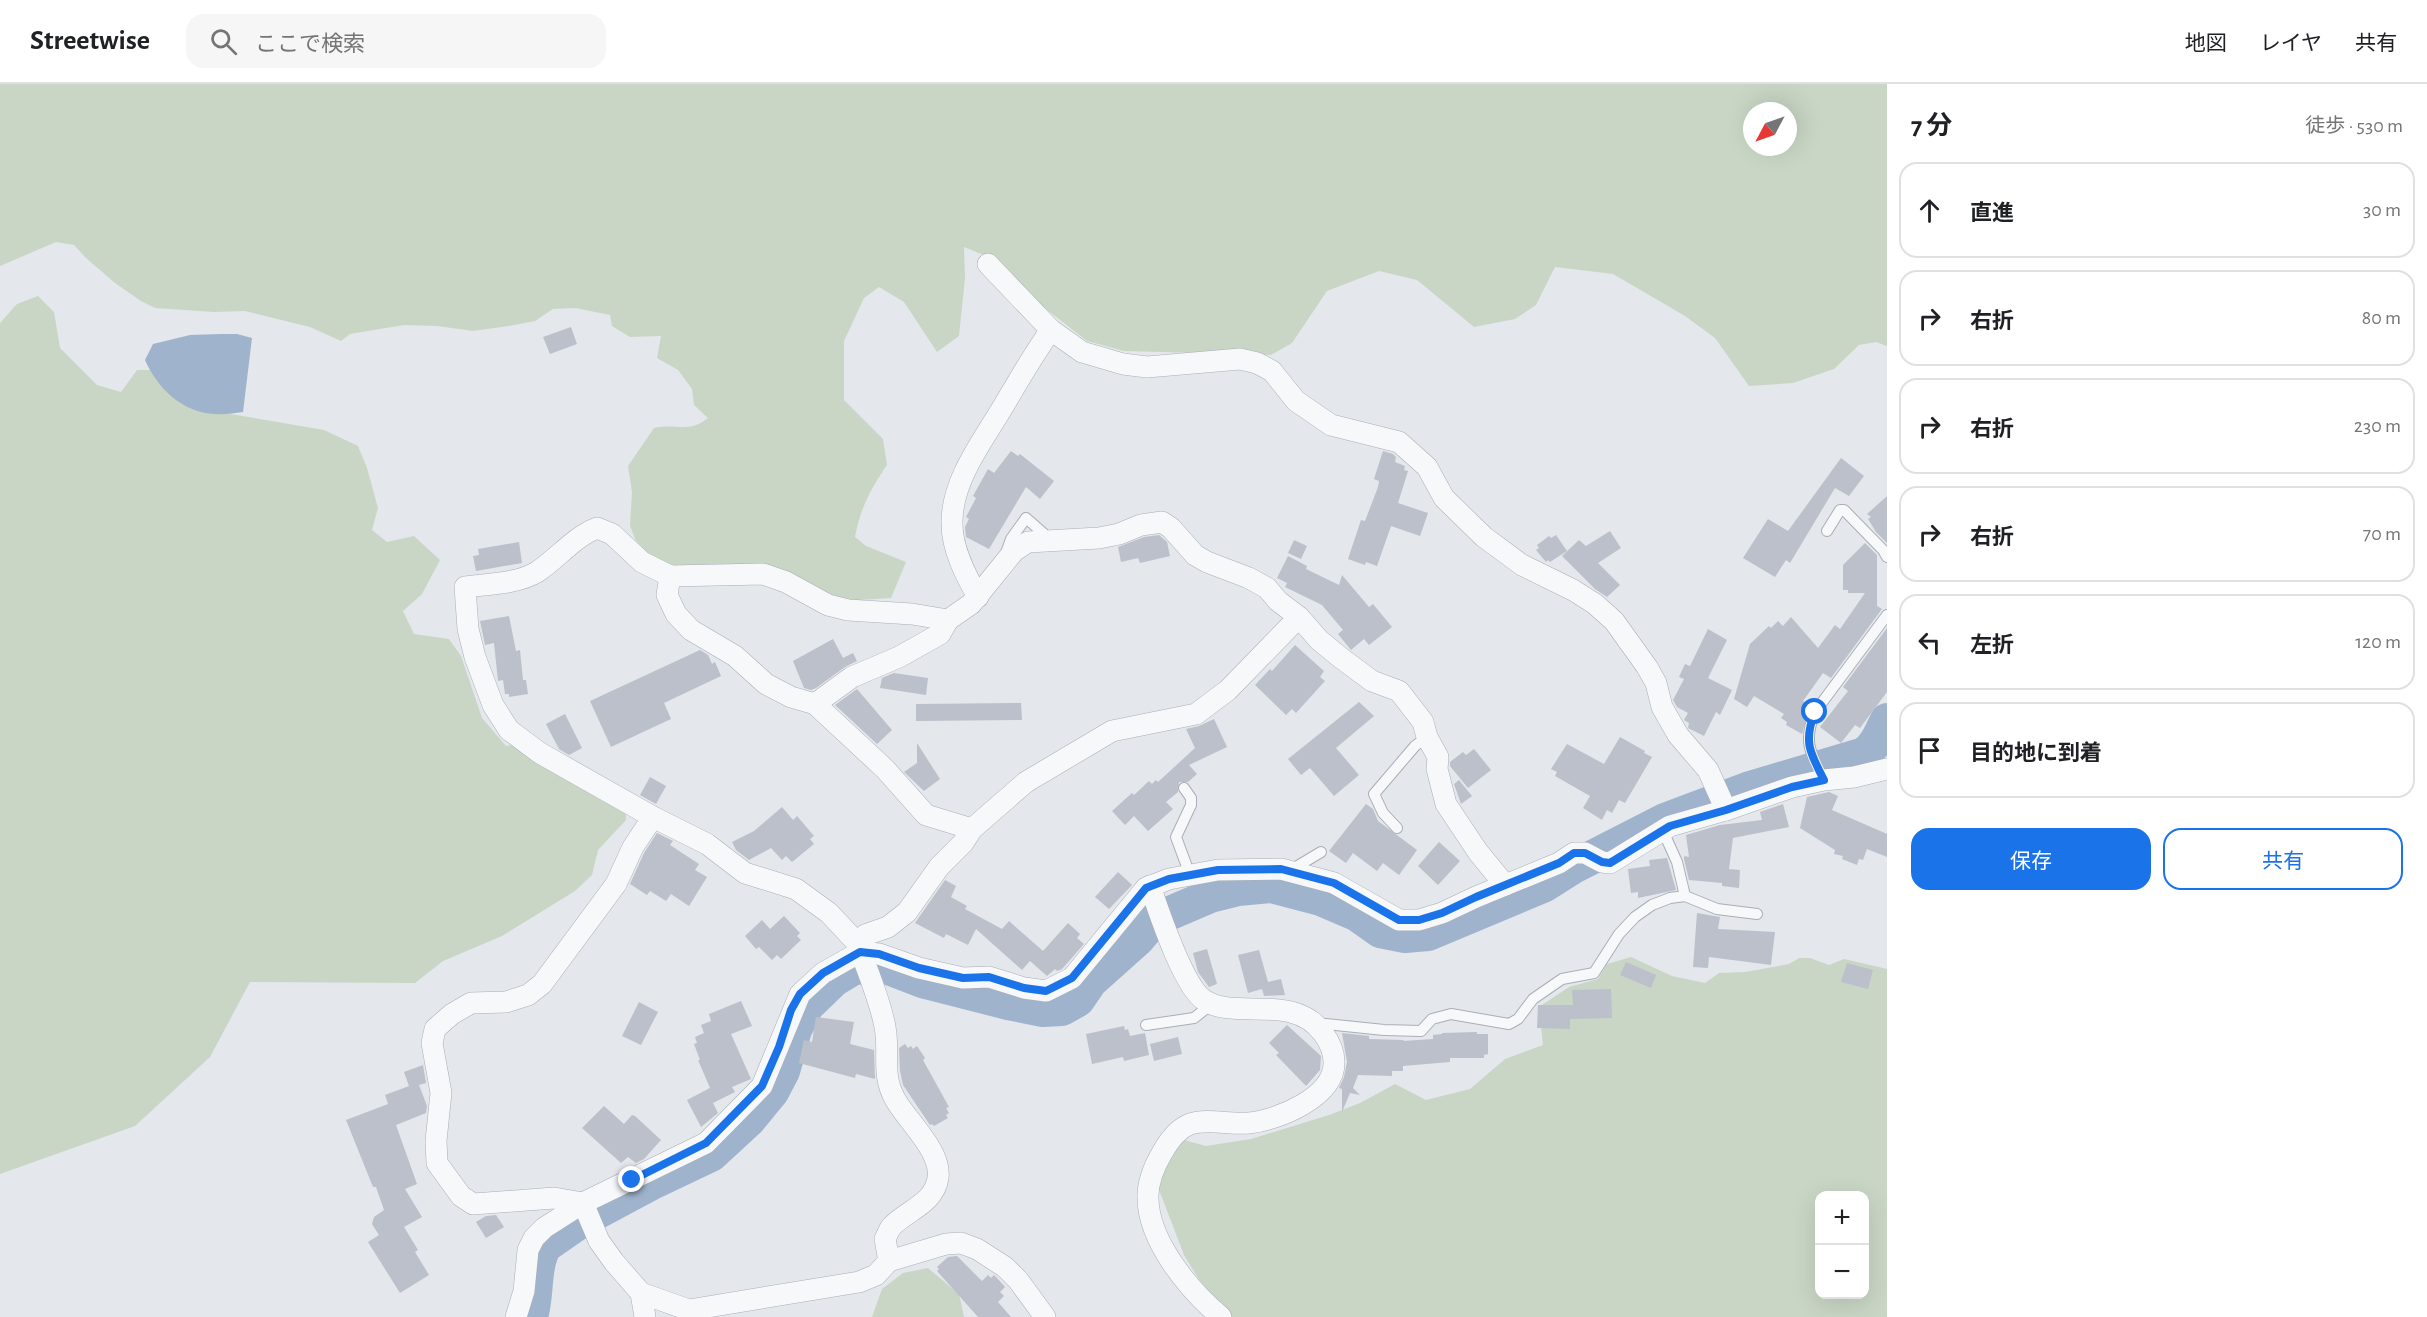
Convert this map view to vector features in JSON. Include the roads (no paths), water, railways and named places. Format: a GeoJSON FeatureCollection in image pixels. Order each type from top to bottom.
{"type":"FeatureCollection","features":[{"type":"Feature","properties":{"kind":"street"},"geometry":{"type":"LineString","coordinates":[[988,264],[1051,330],[1082,352],[1123,364],[1168,366],[1240,359],[1257,363],[1272,371],[1296,401],[1331,425],[1400,442],[1427,467],[1444,498],[1484,537],[1522,565],[1596,604],[1614,621],[1647,667],[1656,683],[1662,707],[1678,735],[1708,770],[1723,802]]}},
{"type":"Feature","properties":{"kind":"street"},"geometry":{"type":"LineString","coordinates":[[978,597],[965,574],[957,549],[952,525],[955,499],[982,440],[1051,330]]}},
{"type":"Feature","properties":{"kind":"street"},"geometry":{"type":"LineString","coordinates":[[815,705],[852,677],[928,642],[940,634],[948,620],[971,604],[1014,551],[1028,542],[1080,540],[1109,536],[1141,525],[1162,522],[1171,528],[1195,555],[1267,588],[1278,601],[1299,617],[1319,640],[1341,658],[1372,681],[1399,691],[1423,722],[1427,737],[1438,757],[1438,776],[1446,804],[1478,852],[1505,885]]}},
{"type":"Feature","properties":{"kind":"street"},"geometry":{"type":"LineString","coordinates":[[890,1261],[885,1239],[891,1227],[924,1203],[933,1191],[938,1172],[931,1150],[896,1100],[889,1086],[885,1069],[885,1028],[863,959],[829,913],[796,889],[746,873],[707,844],[653,817],[540,753],[509,730],[493,705],[475,657],[468,629],[465,587],[510,581],[535,573],[585,533],[597,528],[612,534],[642,562],[669,576],[763,574],[786,582],[828,605],[849,610],[912,614],[948,620]]}},
{"type":"Feature","properties":{"kind":"street"},"geometry":{"type":"LineString","coordinates":[[669,576],[667,595],[676,614],[691,630],[735,656],[766,684],[791,697],[815,705],[885,770],[926,815],[972,829]]}},
{"type":"Feature","properties":{"kind":"street"},"geometry":{"type":"LineString","coordinates":[[863,959],[866,935],[888,927],[907,912],[939,867],[963,843],[972,829],[1026,782],[1112,730],[1196,714],[1228,690],[1299,617]]}},
{"type":"Feature","properties":{"kind":"street"},"geometry":{"type":"LineString","coordinates":[[516,1317],[524,1291],[528,1250],[534,1238],[544,1228],[587,1213],[706,1143],[762,1086],[779,1047],[791,1010],[800,994],[823,973],[879,954],[919,968],[963,978],[989,977],[1024,988],[1046,991],[1072,978],[1146,888],[1190,874],[1218,870],[1281,869],[1290,871],[1334,883],[1399,920],[1419,920],[1442,913],[1559,863],[1574,853],[1610,863],[1670,826],[1723,802],[1887,769]]}},
{"type":"Feature","properties":{"kind":"street"},"geometry":{"type":"LineString","coordinates":[[653,817],[633,847],[616,885],[542,984],[528,995],[506,1002],[471,1003],[452,1014],[435,1029],[432,1043],[441,1093],[436,1141],[437,1163],[461,1196],[473,1204],[554,1198],[587,1213],[614,1262],[641,1293],[689,1310],[859,1282],[876,1275],[890,1261],[946,1244],[961,1244],[977,1249],[1005,1267],[1018,1280],[1045,1317]]}},
{"type":"Feature","properties":{"kind":"street"},"geometry":{"type":"LineString","coordinates":[[1150,886],[1195,992],[1206,1001],[1213,1003],[1241,1008],[1284,1010],[1318,1026],[1331,1044],[1334,1062],[1332,1077],[1319,1094],[1285,1113],[1248,1123],[1190,1124],[1176,1133],[1168,1143],[1151,1176],[1148,1196],[1152,1221],[1162,1248],[1181,1275],[1221,1317]]}},
{"type":"Feature","properties":{"kind":"street"},"geometry":{"type":"LineString","coordinates":[[641,1293],[645,1317]]}},
{"type":"Feature","properties":{"kind":"lane"},"geometry":{"type":"LineString","coordinates":[[1827,531],[1840,510],[1844,510],[1887,557]]}},
{"type":"Feature","properties":{"kind":"lane"},"geometry":{"type":"LineString","coordinates":[[1824,780],[1808,742],[1809,726],[1815,712],[1887,615]]}},
{"type":"Feature","properties":{"kind":"lane"},"geometry":{"type":"LineString","coordinates":[[1397,828],[1383,813],[1374,794],[1415,746],[1427,737]]}},
{"type":"Feature","properties":{"kind":"lane"},"geometry":{"type":"LineString","coordinates":[[1184,789],[1191,798],[1191,805],[1176,837],[1190,874]]}},
{"type":"Feature","properties":{"kind":"lane"},"geometry":{"type":"LineString","coordinates":[[1663,831],[1677,862],[1685,896]]}},
{"type":"Feature","properties":{"kind":"lane"},"geometry":{"type":"LineString","coordinates":[[1290,871],[1321,852]]}},
{"type":"Feature","properties":{"kind":"lane"},"geometry":{"type":"LineString","coordinates":[[1318,1026],[1334,1024],[1384,1030],[1421,1031],[1432,1019],[1450,1014],[1509,1024],[1518,1019],[1533,999],[1562,979],[1594,973],[1619,934],[1635,917],[1652,905],[1685,896],[1717,909],[1757,914]]}},
{"type":"Feature","properties":{"kind":"lane"},"geometry":{"type":"LineString","coordinates":[[1146,1025],[1194,1018],[1213,1003]]}},
{"type":"Feature","properties":{"kind":"water"},"geometry":{"type":"Polygon","coordinates":[[[237,334],[252,338],[243,412],[203,413],[182,404],[156,380],[145,360],[153,344],[190,335],[237,334]]]}},
{"type":"Feature","properties":{"kind":"waterway"},"geometry":{"type":"LineString","coordinates":[[531,1317],[537,1272],[545,1246],[581,1221],[711,1155],[749,1120],[772,1092],[783,1071],[795,1030],[807,1006],[834,980],[854,968],[883,966],[922,981],[1008,1003],[1043,1010],[1062,1009],[1078,1000],[1091,981],[1138,939],[1154,920],[1210,896],[1238,889],[1271,886],[1321,899],[1356,914],[1380,931],[1405,936],[1428,934],[1545,885],[1575,866],[1665,820],[1750,788],[1864,754],[1875,743],[1887,720]]}}]}
